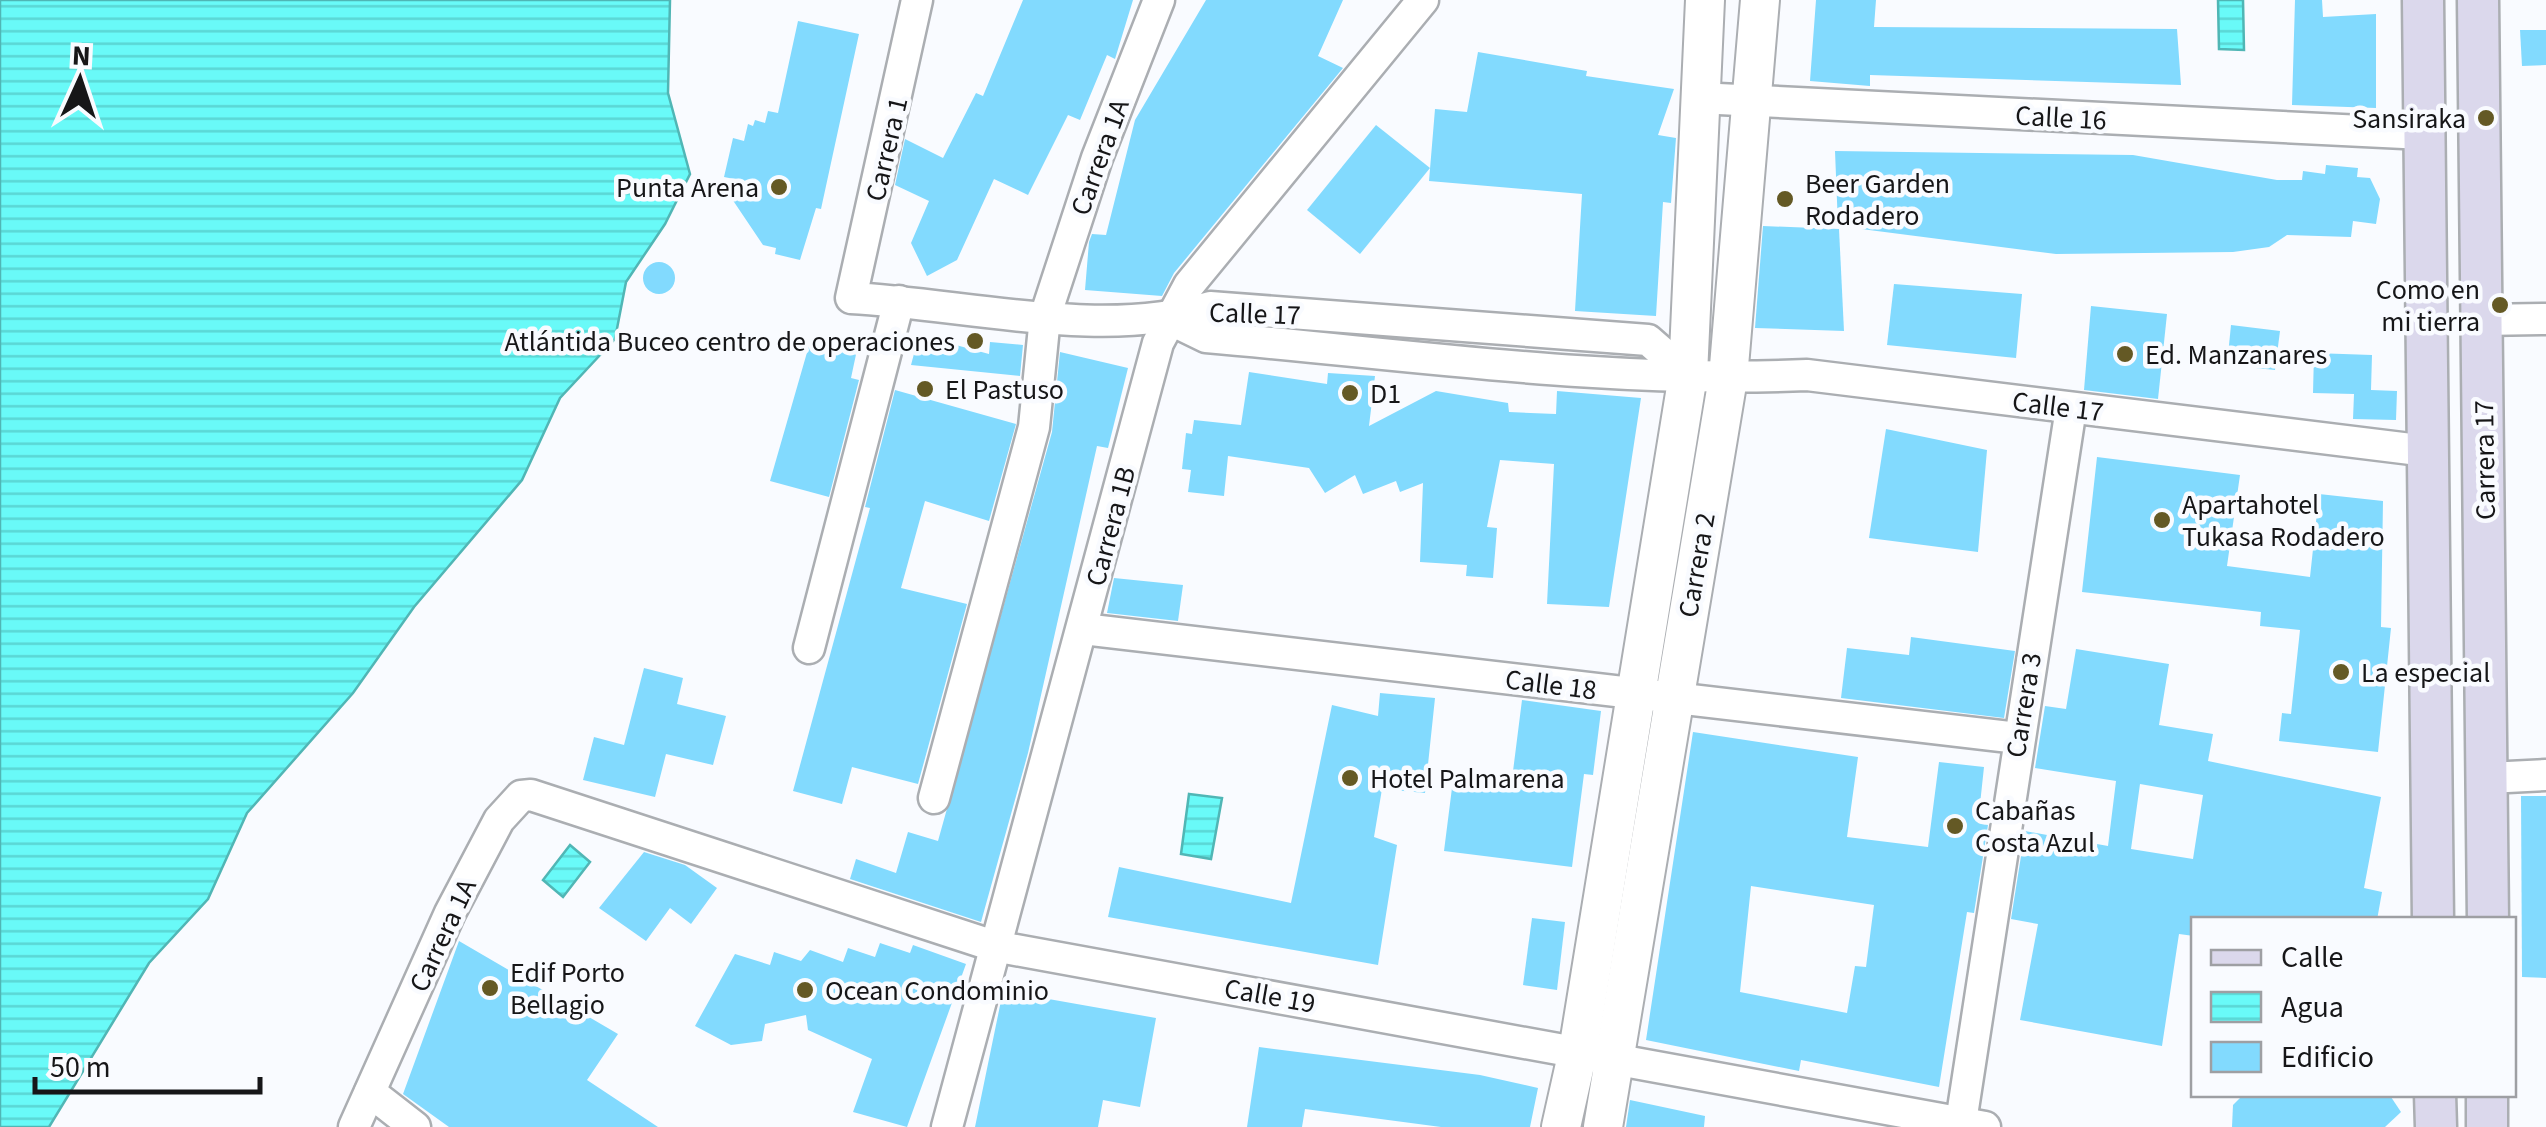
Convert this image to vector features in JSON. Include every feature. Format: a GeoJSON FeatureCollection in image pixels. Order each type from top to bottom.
{"type":"FeatureCollection","features":[{"type":"Feature","properties":{"kind":"main road","name":"Carrera 17"},"geometry":{"type":"LineString","coordinates":[[2422,0],[2433,917]]}},
{"type":"Feature","properties":{"kind":"main road","name":"Carrera 17"},"geometry":{"type":"LineString","coordinates":[[2478,0],[2488,917]]}},
{"type":"Feature","properties":{"kind":"main road"},"geometry":{"type":"LineString","coordinates":[[2436,1097],[2436,1127]]}},
{"type":"Feature","properties":{"kind":"main road"},"geometry":{"type":"LineString","coordinates":[[2488,1097],[2488,1127]]}},
{"type":"Feature","properties":{"kind":"street","name":"Carrera 1"},"geometry":{"type":"LineString","coordinates":[[852,298],[917,0]]}},
{"type":"Feature","properties":{"kind":"street","name":"Carrera 1A"},"geometry":{"type":"LineString","coordinates":[[934,798],[1034,427],[1045,317],[1097,158],[1159,0]]}},
{"type":"Feature","properties":{"kind":"street","name":"Carrera 1B"},"geometry":{"type":"LineString","coordinates":[[946,1127],[1084,629],[1158,342],[1189,286],[1423,0]]}},
{"type":"Feature","properties":{"kind":"street","name":"Carrera 2"},"geometry":{"type":"LineString","coordinates":[[1604,1127],[1616,1059],[1688,375],[1698,98],[1706,0]]}},
{"type":"Feature","properties":{"kind":"street","name":"Carrera 2"},"geometry":{"type":"LineString","coordinates":[[1561,1127],[1728,378],[1760,0]]}},
{"type":"Feature","properties":{"kind":"street","name":"Calle 16"},"geometry":{"type":"LineString","coordinates":[[1698,98],[2424,134]]}},
{"type":"Feature","properties":{"kind":"street","name":"Calle 17"},"geometry":{"type":"LineString","coordinates":[[852,298],[1045,317],[1170,319],[1210,307],[1648,340],[1688,375]]}},
{"type":"Feature","properties":{"kind":"street"},"geometry":{"type":"LineString","coordinates":[[808,648],[898,300]]}},
{"type":"Feature","properties":{"kind":"street","name":"Calle 17"},"geometry":{"type":"LineString","coordinates":[[1170,319],[1206,337],[1728,378],[1807,375],[2427,451]]}},
{"type":"Feature","properties":{"kind":"street"},"geometry":{"type":"LineString","coordinates":[[2480,320],[2546,319]]}},
{"type":"Feature","properties":{"kind":"street"},"geometry":{"type":"LineString","coordinates":[[1466,359],[1468,326]]}},
{"type":"Feature","properties":{"kind":"street","name":"Carrera 3"},"geometry":{"type":"LineString","coordinates":[[1973,1124],[2018,738],[2071,408]]}},
{"type":"Feature","properties":{"kind":"street","name":"Calle 18"},"geometry":{"type":"LineString","coordinates":[[1084,629],[2018,738]]}},
{"type":"Feature","properties":{"kind":"street"},"geometry":{"type":"LineString","coordinates":[[2488,778],[2546,775]]}},
{"type":"Feature","properties":{"kind":"street","name":"Carrera 1A"},"geometry":{"type":"LineString","coordinates":[[354,1127],[450,912],[499,820],[522,796],[568,807]]}},
{"type":"Feature","properties":{"kind":"street","name":"Calle 19"},"geometry":{"type":"LineString","coordinates":[[568,807],[994,946],[1973,1124]]}},
{"type":"Feature","properties":{"kind":"street"},"geometry":{"type":"LineString","coordinates":[[370,1092],[415,1127]]}},
{"type":"Feature","properties":{"kind":"water"},"geometry":{"type":"Polygon","coordinates":[[[0,0],[670,0],[668,93],[690,174],[665,224],[626,282],[615,339],[560,398],[522,480],[414,607],[353,693],[247,813],[208,899],[149,963],[49,1127],[0,1127],[0,0]]]}},
{"type":"Feature","properties":{"kind":"water"},"geometry":{"type":"Polygon","coordinates":[[[2218,0],[2243,0],[2244,50],[2219,49],[2218,0]]]}},
{"type":"Feature","properties":{"kind":"water"},"geometry":{"type":"Polygon","coordinates":[[[1189,794],[1222,798],[1211,859],[1181,854],[1189,794]]]}},
{"type":"Feature","properties":{"kind":"water"},"geometry":{"type":"Polygon","coordinates":[[[570,845],[590,862],[563,897],[543,880],[570,845]]]}},
{"type":"Feature","properties":{"kind":"building"},"geometry":{"type":"Polygon","coordinates":[[[1023,0],[1133,0],[1115,59],[1107,55],[1080,120],[1068,115],[1028,195],[994,179],[957,260],[927,276],[911,243],[929,201],[895,185],[905,139],[943,158],[976,93],[983,96],[1023,0]]]}},
{"type":"Feature","properties":{"kind":"building"},"geometry":{"type":"Polygon","coordinates":[[[1206,0],[1343,0],[1318,56],[1343,68],[1174,273],[1162,296],[1085,290],[1089,242],[1092,234],[1106,235],[1135,120],[1206,0]]]}},
{"type":"Feature","properties":{"kind":"building"},"geometry":{"type":"Polygon","coordinates":[[[1816,0],[1876,0],[1874,27],[2177,29],[2181,85],[1870,75],[1870,86],[1810,81],[1816,0]]]}},
{"type":"Feature","properties":{"kind":"building"},"geometry":{"type":"Polygon","coordinates":[[[2295,0],[2322,0],[2323,17],[2376,14],[2376,108],[2292,105],[2295,0]]]}},
{"type":"Feature","properties":{"kind":"building","name":"Punta Arena"},"geometry":{"type":"Polygon","coordinates":[[[798,21],[859,34],[821,209],[816,208],[800,260],[775,254],[776,248],[763,245],[730,196],[734,179],[724,177],[733,138],[744,141],[748,124],[753,126],[755,120],[765,123],[768,111],[778,113],[798,21]]]}},
{"type":"Feature","properties":{"kind":"building"},"geometry":{"type":"Polygon","coordinates":[[[2520,30],[2546,30],[2546,65],[2522,66],[2520,30]]]}},
{"type":"Feature","properties":{"kind":"building"},"geometry":{"type":"Polygon","coordinates":[[[1478,52],[1587,71],[1586,76],[1674,89],[1658,135],[1676,138],[1671,203],[1663,202],[1656,316],[1575,311],[1582,194],[1429,181],[1435,109],[1467,112],[1478,52]]]}},
{"type":"Feature","properties":{"kind":"building"},"geometry":{"type":"Polygon","coordinates":[[[1376,125],[1430,168],[1360,254],[1307,210],[1376,125]]]}},
{"type":"Feature","properties":{"kind":"building"},"geometry":{"type":"Polygon","coordinates":[[[1835,151],[2133,155],[2277,180],[2302,180],[2303,171],[2325,174],[2326,165],[2358,168],[2357,177],[2370,178],[2380,199],[2376,224],[2353,221],[2351,237],[2287,235],[2269,247],[2233,252],[2056,254],[1838,226],[1835,151]]]}},
{"type":"Feature","properties":{"kind":"building"},"geometry":{"type":"Polygon","coordinates":[[[1763,226],[1839,229],[1844,331],[1755,328],[1763,226]]]}},
{"type":"Feature","properties":{"kind":"building"},"geometry":{"type":"Polygon","coordinates":[[[659,262],[670,267],[675,278],[670,289],[659,294],[648,289],[643,278],[648,267],[659,262]]]}},
{"type":"Feature","properties":{"kind":"building"},"geometry":{"type":"Polygon","coordinates":[[[1894,284],[2022,294],[2016,358],[1887,345],[1894,284]]]}},
{"type":"Feature","properties":{"kind":"building","name":"Ed. Manzanares"},"geometry":{"type":"Polygon","coordinates":[[[2091,306],[2167,314],[2158,399],[2084,390],[2091,306]]]}},
{"type":"Feature","properties":{"kind":"building"},"geometry":{"type":"Polygon","coordinates":[[[2231,325],[2280,331],[2275,370],[2227,365],[2231,325]]]}},
{"type":"Feature","properties":{"kind":"building"},"geometry":{"type":"Polygon","coordinates":[[[919,335],[989,354],[990,342],[1023,345],[1020,376],[911,365],[919,335]]]}},
{"type":"Feature","properties":{"kind":"building"},"geometry":{"type":"Polygon","coordinates":[[[831,337],[858,345],[851,378],[859,380],[829,497],[770,481],[810,342],[829,347],[831,337]]]}},
{"type":"Feature","properties":{"kind":"building"},"geometry":{"type":"Polygon","coordinates":[[[1060,352],[1128,368],[1108,448],[1097,446],[1028,753],[981,922],[850,879],[856,859],[896,873],[908,832],[938,841],[1052,432],[1060,352]]]}},
{"type":"Feature","properties":{"kind":"building"},"geometry":{"type":"Polygon","coordinates":[[[2314,353],[2372,355],[2371,390],[2397,391],[2396,420],[2353,419],[2354,394],[2313,393],[2314,353]]]}},
{"type":"Feature","properties":{"kind":"building"},"geometry":{"type":"Polygon","coordinates":[[[1249,372],[1327,384],[1328,373],[1375,376],[1369,426],[1436,391],[1508,403],[1509,412],[1556,414],[1557,391],[1641,398],[1609,607],[1547,604],[1554,464],[1500,460],[1487,527],[1497,528],[1493,578],[1466,576],[1467,565],[1420,562],[1423,483],[1400,492],[1396,481],[1363,494],[1355,475],[1325,493],[1309,468],[1228,456],[1224,496],[1188,492],[1191,470],[1182,469],[1186,433],[1192,434],[1194,420],[1241,425],[1249,372]]]}},
{"type":"Feature","properties":{"kind":"building"},"geometry":{"type":"Polygon","coordinates":[[[895,390],[1016,424],[989,521],[925,501],[901,588],[967,604],[918,784],[852,767],[842,804],[793,791],[870,508],[865,507],[895,390]]]}},
{"type":"Feature","properties":{"kind":"building"},"geometry":{"type":"Polygon","coordinates":[[[1886,429],[1987,450],[1978,552],[1869,538],[1886,429]]]}},
{"type":"Feature","properties":{"kind":"building"},"geometry":{"type":"Polygon","coordinates":[[[2097,457],[2240,475],[2227,566],[2310,577],[2319,494],[2383,501],[2381,627],[2391,628],[2378,752],[2279,741],[2282,713],[2291,714],[2300,630],[2260,626],[2261,612],[2082,592],[2097,457]]]}},
{"type":"Feature","properties":{"kind":"building"},"geometry":{"type":"Polygon","coordinates":[[[1114,578],[1183,585],[1178,621],[1107,613],[1114,578]]]}},
{"type":"Feature","properties":{"kind":"building"},"geometry":{"type":"Polygon","coordinates":[[[1911,637],[2015,651],[2004,718],[1841,698],[1847,648],[1909,655],[1911,637]]]}},
{"type":"Feature","properties":{"kind":"building"},"geometry":{"type":"Polygon","coordinates":[[[2076,649],[2169,664],[2159,725],[2213,734],[2208,761],[2381,797],[2364,888],[2382,892],[2378,917],[2191,917],[2191,936],[2179,934],[2162,1046],[2020,1020],[2038,924],[2011,919],[2025,831],[2108,846],[2116,781],[2035,768],[2045,706],[2066,709],[2076,649]],[[2140,784],[2131,849],[2193,859],[2203,795],[2140,784]]]}},
{"type":"Feature","properties":{"kind":"building"},"geometry":{"type":"Polygon","coordinates":[[[644,668],[683,678],[677,704],[726,716],[713,765],[666,754],[655,797],[583,780],[594,737],[624,745],[644,668]]]}},
{"type":"Feature","properties":{"kind":"building","name":"Hotel Palmarena"},"geometry":{"type":"Polygon","coordinates":[[[1380,693],[1435,698],[1425,793],[1382,789],[1374,837],[1397,845],[1378,965],[1108,917],[1119,867],[1291,903],[1332,705],[1378,716],[1380,693]]]}},
{"type":"Feature","properties":{"kind":"building"},"geometry":{"type":"Polygon","coordinates":[[[1522,700],[1601,711],[1593,775],[1584,774],[1572,867],[1444,851],[1453,780],[1511,787],[1522,700]]]}},
{"type":"Feature","properties":{"kind":"building"},"geometry":{"type":"Polygon","coordinates":[[[1693,732],[1858,757],[1847,837],[1928,847],[1939,762],[1984,767],[1978,823],[1988,825],[1974,913],[1967,912],[1939,1087],[1801,1060],[1799,1071],[1646,1040],[1693,732]],[[1751,886],[1740,992],[1847,1013],[1855,966],[1866,967],[1874,905],[1751,886]]]}},
{"type":"Feature","properties":{"kind":"building"},"geometry":{"type":"Polygon","coordinates":[[[2521,796],[2546,796],[2546,978],[2522,977],[2521,796]]]}},
{"type":"Feature","properties":{"kind":"building"},"geometry":{"type":"Polygon","coordinates":[[[644,852],[685,865],[717,888],[691,924],[670,908],[646,941],[599,908],[644,852]]]}},
{"type":"Feature","properties":{"kind":"building"},"geometry":{"type":"Polygon","coordinates":[[[1532,918],[1565,922],[1557,990],[1523,985],[1532,918]]]}},
{"type":"Feature","properties":{"kind":"building","name":"Edif Porto Bellagio"},"geometry":{"type":"Polygon","coordinates":[[[459,941],[618,1034],[587,1080],[658,1127],[449,1127],[403,1094],[459,941]]]}},
{"type":"Feature","properties":{"kind":"building"},"geometry":{"type":"Polygon","coordinates":[[[880,943],[910,953],[913,945],[966,964],[907,1127],[853,1112],[872,1059],[808,1030],[806,1015],[765,1024],[762,1041],[731,1045],[695,1026],[735,954],[770,965],[774,952],[801,961],[810,950],[843,962],[848,948],[875,957],[880,943]]]}},
{"type":"Feature","properties":{"kind":"building"},"geometry":{"type":"Polygon","coordinates":[[[1003,991],[1156,1018],[1140,1107],[1103,1100],[1098,1127],[975,1127],[1003,991]]]}},
{"type":"Feature","properties":{"kind":"building"},"geometry":{"type":"Polygon","coordinates":[[[1259,1047],[1480,1075],[1538,1088],[1530,1127],[1441,1127],[1305,1109],[1302,1127],[1247,1127],[1259,1047]]]}},
{"type":"Feature","properties":{"kind":"building"},"geometry":{"type":"Polygon","coordinates":[[[2241,1097],[2391,1097],[2401,1112],[2385,1127],[2232,1127],[2233,1105],[2241,1097]]]}},
{"type":"Feature","properties":{"kind":"building"},"geometry":{"type":"Polygon","coordinates":[[[1630,1100],[1705,1116],[1704,1127],[1626,1127],[1630,1100]]]}},
{"type":"Feature","properties":{"kind":"place","name":"Sansiraka"},"geometry":{"type":"Point","coordinates":[2486,118]}},
{"type":"Feature","properties":{"kind":"place","name":"Punta Arena"},"geometry":{"type":"Point","coordinates":[779,187]}},
{"type":"Feature","properties":{"kind":"place","name":"Beer Garden Rodadero"},"geometry":{"type":"Point","coordinates":[1785,199]}},
{"type":"Feature","properties":{"kind":"place","name":"Como en mi tierra"},"geometry":{"type":"Point","coordinates":[2500,305]}},
{"type":"Feature","properties":{"kind":"place","name":"Atlántida Buceo centro de operaciones"},"geometry":{"type":"Point","coordinates":[975,341]}},
{"type":"Feature","properties":{"kind":"place","name":"Ed. Manzanares"},"geometry":{"type":"Point","coordinates":[2125,354]}},
{"type":"Feature","properties":{"kind":"place","name":"El Pastuso"},"geometry":{"type":"Point","coordinates":[925,389]}},
{"type":"Feature","properties":{"kind":"place","name":"D1"},"geometry":{"type":"Point","coordinates":[1350,393]}},
{"type":"Feature","properties":{"kind":"place","name":"Apartahotel Tukasa Rodadero"},"geometry":{"type":"Point","coordinates":[2162,520]}},
{"type":"Feature","properties":{"kind":"place","name":"La especial"},"geometry":{"type":"Point","coordinates":[2341,672]}},
{"type":"Feature","properties":{"kind":"place","name":"Hotel Palmarena"},"geometry":{"type":"Point","coordinates":[1350,778]}},
{"type":"Feature","properties":{"kind":"place","name":"Cabañas Costa Azul"},"geometry":{"type":"Point","coordinates":[1955,826]}},
{"type":"Feature","properties":{"kind":"place","name":"Edif Porto Bellagio"},"geometry":{"type":"Point","coordinates":[490,988]}},
{"type":"Feature","properties":{"kind":"place","name":"Ocean Condominio"},"geometry":{"type":"Point","coordinates":[805,990]}}]}
